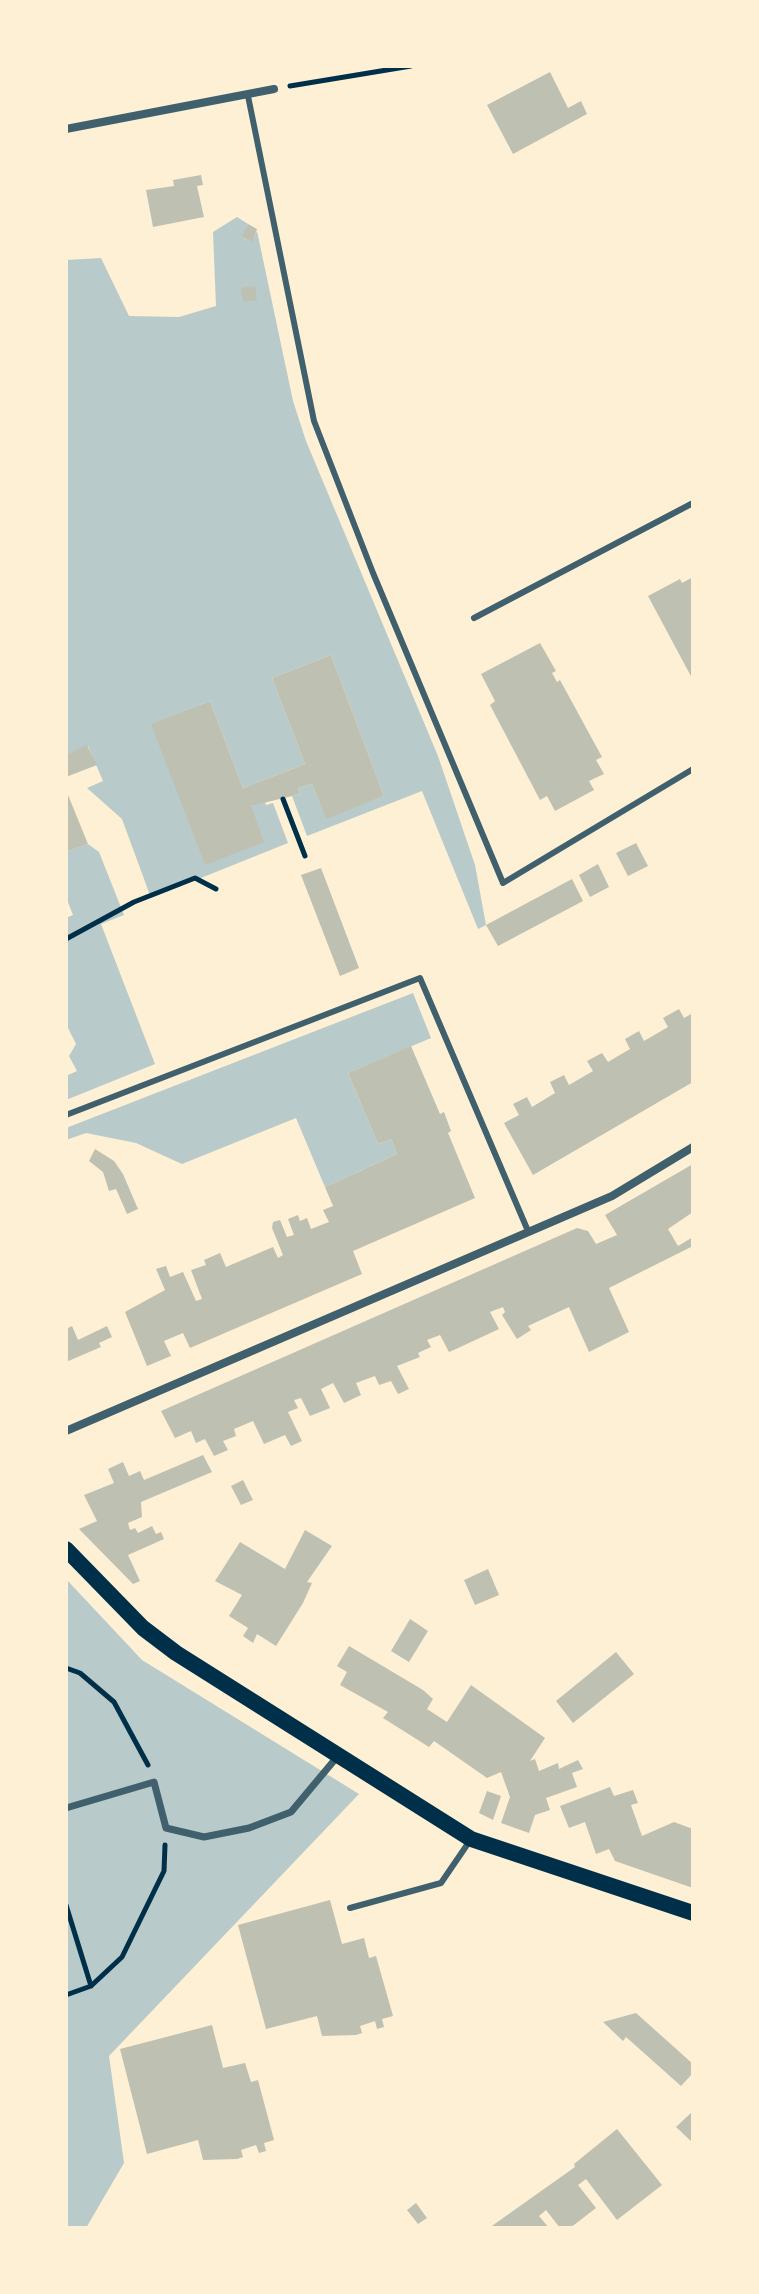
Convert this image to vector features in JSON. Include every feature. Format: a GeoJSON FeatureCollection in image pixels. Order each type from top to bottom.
{"type":"FeatureCollection","features":[{"type":"Feature","properties":{"kind":"main road"},"geometry":{"type":"LineString","coordinates":[[66,1549],[143,1628],[338,1757],[471,1839],[693,1913]]}},
{"type":"Feature","properties":{"kind":"street"},"geometry":{"type":"LineString","coordinates":[[66,129],[274,89]]}},
{"type":"Feature","properties":{"kind":"street"},"geometry":{"type":"LineString","coordinates":[[66,1431],[612,1196],[693,1147]]}},
{"type":"Feature","properties":{"kind":"street"},"geometry":{"type":"LineString","coordinates":[[66,1808],[154,1782],[166,1828],[204,1837],[249,1828],[291,1812],[338,1757]]}},
{"type":"Feature","properties":{"kind":"lane"},"geometry":{"type":"LineString","coordinates":[[248,96],[314,421],[373,573],[503,883],[693,769]]}},
{"type":"Feature","properties":{"kind":"lane"},"geometry":{"type":"LineString","coordinates":[[474,618],[693,503]]}},
{"type":"Feature","properties":{"kind":"lane"},"geometry":{"type":"LineString","coordinates":[[66,1115],[420,978],[528,1231]]}},
{"type":"Feature","properties":{"kind":"lane"},"geometry":{"type":"LineString","coordinates":[[350,1908],[441,1883],[471,1839]]}},
{"type":"Feature","properties":{"kind":"path"},"geometry":{"type":"LineString","coordinates":[[274,89],[411,66]]}},
{"type":"Feature","properties":{"kind":"path"},"geometry":{"type":"LineString","coordinates":[[283,799],[305,856]]}},
{"type":"Feature","properties":{"kind":"path"},"geometry":{"type":"LineString","coordinates":[[66,939],[134,902],[195,878],[216,889]]}},
{"type":"Feature","properties":{"kind":"path"},"geometry":{"type":"LineString","coordinates":[[66,1668],[80,1673],[114,1702],[142,1749],[154,1782]]}},
{"type":"Feature","properties":{"kind":"path"},"geometry":{"type":"LineString","coordinates":[[66,1995],[91,1986],[122,1957],[145,1917],[164,1871],[166,1828]]}},
{"type":"Feature","properties":{"kind":"path"},"geometry":{"type":"LineString","coordinates":[[66,1905],[91,1986]]}},
{"type":"Feature","properties":{"kind":"shaded area"},"geometry":{"type":"Polygon","coordinates":[[[237,217],[248,224],[243,238],[253,241],[257,231],[293,401],[306,441],[438,756],[475,865],[486,925],[478,929],[422,791],[307,836],[292,796],[300,793],[298,788],[312,784],[326,818],[384,796],[331,655],[272,678],[305,764],[243,788],[210,701],[152,724],[205,864],[251,806],[265,802],[266,805],[273,803],[288,843],[151,898],[122,819],[87,788],[103,781],[88,746],[66,755],[66,260],[101,258],[129,316],[179,317],[216,306],[213,232],[237,217]]]}},
{"type":"Feature","properties":{"kind":"shaded area"},"geometry":{"type":"Polygon","coordinates":[[[88,844],[99,852],[124,915],[101,924],[155,1064],[66,1100],[66,1076],[77,1071],[69,1056],[76,1044],[66,1024],[66,918],[73,915],[66,897],[66,852],[88,844]]]}},
{"type":"Feature","properties":{"kind":"shaded area"},"geometry":{"type":"Polygon","coordinates":[[[413,993],[431,1038],[348,1073],[378,1144],[391,1139],[397,1154],[325,1187],[296,1118],[182,1164],[136,1143],[86,1133],[66,1140],[66,1128],[413,993]]]}},
{"type":"Feature","properties":{"kind":"shaded area"},"geometry":{"type":"Polygon","coordinates":[[[66,1579],[142,1660],[359,1794],[109,2056],[124,2163],[86,2228],[66,2228],[66,1579]]]}},
{"type":"Feature","properties":{"kind":"building"},"geometry":{"type":"Polygon","coordinates":[[[550,72],[568,108],[581,101],[587,114],[513,154],[487,105],[550,72]]]}},
{"type":"Feature","properties":{"kind":"building"},"geometry":{"type":"Polygon","coordinates":[[[201,175],[203,185],[197,186],[204,217],[153,227],[146,190],[174,186],[173,180],[201,175]]]}},
{"type":"Feature","properties":{"kind":"building"},"geometry":{"type":"Polygon","coordinates":[[[248,224],[257,229],[253,242],[242,237],[248,224]]]}},
{"type":"Feature","properties":{"kind":"building"},"geometry":{"type":"Polygon","coordinates":[[[255,286],[257,300],[243,302],[241,288],[255,286]]]}},
{"type":"Feature","properties":{"kind":"building"},"geometry":{"type":"Polygon","coordinates":[[[693,577],[693,680],[648,596],[680,579],[682,583],[693,577]]]}},
{"type":"Feature","properties":{"kind":"building"},"geometry":{"type":"Polygon","coordinates":[[[540,643],[556,671],[552,673],[557,682],[560,680],[602,757],[596,760],[604,774],[589,781],[594,790],[555,811],[547,796],[540,800],[490,705],[495,701],[481,674],[540,643]]]}},
{"type":"Feature","properties":{"kind":"building"},"geometry":{"type":"Polygon","coordinates":[[[331,655],[384,796],[326,819],[312,784],[298,788],[300,793],[292,796],[251,806],[264,842],[205,865],[151,724],[210,701],[243,788],[305,764],[272,678],[331,655]]]}},
{"type":"Feature","properties":{"kind":"building"},"geometry":{"type":"Polygon","coordinates":[[[87,745],[97,765],[66,777],[66,755],[87,745]]]}},
{"type":"Feature","properties":{"kind":"building"},"geometry":{"type":"Polygon","coordinates":[[[66,790],[88,844],[66,852],[66,790]]]}},
{"type":"Feature","properties":{"kind":"building"},"geometry":{"type":"Polygon","coordinates":[[[636,843],[648,866],[628,876],[616,853],[636,843]]]}},
{"type":"Feature","properties":{"kind":"building"},"geometry":{"type":"Polygon","coordinates":[[[598,864],[609,887],[590,897],[579,875],[598,864]]]}},
{"type":"Feature","properties":{"kind":"building"},"geometry":{"type":"Polygon","coordinates":[[[321,868],[359,968],[340,976],[301,875],[321,868]]]}},
{"type":"Feature","properties":{"kind":"building"},"geometry":{"type":"Polygon","coordinates":[[[572,879],[583,901],[498,946],[486,925],[572,879]]]}},
{"type":"Feature","properties":{"kind":"building"},"geometry":{"type":"Polygon","coordinates":[[[679,1009],[684,1018],[693,1013],[693,1082],[533,1175],[504,1123],[519,1115],[513,1104],[527,1097],[532,1107],[555,1093],[550,1082],[564,1075],[569,1085],[593,1071],[587,1061],[602,1053],[608,1062],[630,1049],[625,1039],[639,1031],[644,1041],[668,1027],[663,1018],[679,1009]]]}},
{"type":"Feature","properties":{"kind":"building"},"geometry":{"type":"Polygon","coordinates":[[[411,1046],[440,1114],[444,1112],[451,1131],[448,1133],[475,1198],[353,1251],[362,1274],[190,1348],[183,1333],[164,1341],[171,1356],[147,1366],[125,1312],[165,1290],[156,1269],[166,1266],[170,1277],[183,1272],[196,1301],[202,1299],[191,1270],[206,1265],[204,1260],[220,1253],[226,1267],[273,1247],[278,1258],[283,1255],[272,1228],[273,1222],[280,1220],[287,1237],[294,1235],[288,1219],[298,1215],[300,1221],[307,1218],[311,1229],[329,1222],[323,1210],[333,1206],[325,1187],[397,1154],[391,1139],[378,1144],[348,1073],[411,1046]]]}},
{"type":"Feature","properties":{"kind":"building"},"geometry":{"type":"Polygon","coordinates":[[[95,1149],[114,1161],[138,1209],[127,1214],[116,1189],[109,1191],[103,1172],[89,1161],[95,1149]]]}},
{"type":"Feature","properties":{"kind":"building"},"geometry":{"type":"Polygon","coordinates":[[[693,1164],[693,1212],[668,1229],[678,1246],[693,1237],[693,1246],[609,1288],[629,1332],[589,1352],[569,1307],[528,1326],[531,1330],[517,1339],[502,1315],[505,1312],[503,1307],[490,1312],[499,1329],[456,1349],[449,1352],[440,1335],[427,1340],[431,1347],[418,1353],[420,1357],[397,1366],[409,1389],[398,1394],[391,1381],[379,1385],[375,1376],[356,1383],[361,1395],[344,1403],[333,1383],[321,1389],[330,1408],[310,1416],[301,1398],[294,1400],[298,1408],[288,1412],[302,1441],[291,1446],[285,1435],[264,1444],[253,1421],[234,1429],[236,1436],[223,1441],[228,1450],[214,1456],[205,1439],[196,1443],[191,1431],[175,1438],[161,1411],[577,1228],[588,1231],[596,1244],[617,1235],[605,1215],[693,1164]]]}},
{"type":"Feature","properties":{"kind":"building"},"geometry":{"type":"Polygon","coordinates":[[[72,1326],[78,1340],[107,1326],[112,1337],[99,1343],[101,1347],[66,1362],[66,1329],[72,1326]]]}},
{"type":"Feature","properties":{"kind":"building"},"geometry":{"type":"Polygon","coordinates":[[[203,1455],[212,1472],[141,1502],[142,1517],[128,1523],[130,1530],[135,1528],[138,1533],[152,1526],[156,1534],[161,1532],[164,1539],[128,1555],[140,1581],[133,1584],[79,1529],[97,1521],[84,1495],[114,1483],[108,1469],[123,1462],[129,1476],[140,1471],[144,1480],[203,1455]]]}},
{"type":"Feature","properties":{"kind":"building"},"geometry":{"type":"Polygon","coordinates":[[[243,1480],[253,1500],[241,1505],[231,1486],[243,1480]]]}},
{"type":"Feature","properties":{"kind":"building"},"geometry":{"type":"Polygon","coordinates":[[[305,1530],[332,1546],[307,1582],[312,1583],[303,1603],[276,1646],[257,1634],[253,1643],[243,1636],[248,1628],[229,1616],[242,1595],[215,1581],[240,1542],[285,1569],[305,1530]]]}},
{"type":"Feature","properties":{"kind":"building"},"geometry":{"type":"Polygon","coordinates":[[[488,1569],[499,1595],[475,1605],[464,1580],[488,1569]]]}},
{"type":"Feature","properties":{"kind":"building"},"geometry":{"type":"Polygon","coordinates":[[[410,1619],[428,1631],[409,1662],[391,1651],[410,1619]]]}},
{"type":"Feature","properties":{"kind":"building"},"geometry":{"type":"Polygon","coordinates":[[[349,1646],[423,1690],[433,1699],[427,1709],[447,1722],[471,1685],[545,1738],[530,1761],[535,1759],[539,1771],[558,1763],[559,1769],[578,1760],[583,1769],[572,1773],[577,1787],[546,1798],[550,1810],[535,1815],[529,1833],[501,1823],[510,1797],[501,1772],[487,1778],[434,1741],[429,1747],[383,1718],[388,1712],[340,1685],[347,1672],[337,1666],[349,1646]]]}},
{"type":"Feature","properties":{"kind":"building"},"geometry":{"type":"Polygon","coordinates":[[[616,1652],[634,1674],[573,1723],[556,1701],[616,1652]]]}},
{"type":"Feature","properties":{"kind":"building"},"geometry":{"type":"Polygon","coordinates":[[[610,1787],[614,1796],[633,1790],[638,1803],[631,1805],[642,1836],[674,1822],[693,1829],[693,1888],[615,1861],[609,1849],[596,1854],[585,1822],[569,1828],[560,1806],[610,1787]]]}},
{"type":"Feature","properties":{"kind":"building"},"geometry":{"type":"Polygon","coordinates":[[[487,1791],[501,1796],[493,1820],[479,1813],[487,1791]]]}},
{"type":"Feature","properties":{"kind":"building"},"geometry":{"type":"Polygon","coordinates":[[[330,1900],[342,1944],[364,1938],[369,1958],[376,1956],[393,2016],[382,2019],[384,2027],[377,2029],[375,2021],[360,2026],[362,2033],[356,2035],[322,2036],[317,2016],[266,2029],[238,1925],[330,1900]]]}},
{"type":"Feature","properties":{"kind":"building"},"geometry":{"type":"Polygon","coordinates":[[[636,2013],[693,2064],[693,2073],[681,2086],[626,2037],[623,2041],[603,2022],[636,2013]]]}},
{"type":"Feature","properties":{"kind":"building"},"geometry":{"type":"Polygon","coordinates":[[[212,2025],[223,2068],[245,2063],[251,2082],[258,2080],[274,2140],[264,2143],[266,2151],[259,2153],[256,2145],[241,2150],[243,2157],[237,2159],[203,2160],[198,2140],[147,2154],[120,2049],[212,2025]]]}},
{"type":"Feature","properties":{"kind":"building"},"geometry":{"type":"Polygon","coordinates":[[[693,2111],[693,2143],[676,2127],[693,2111]]]}},
{"type":"Feature","properties":{"kind":"building"},"geometry":{"type":"Polygon","coordinates":[[[617,2129],[662,2185],[617,2220],[586,2179],[578,2185],[596,2208],[570,2228],[560,2228],[546,2210],[539,2216],[549,2228],[489,2228],[575,2167],[574,2164],[617,2129]]]}},
{"type":"Feature","properties":{"kind":"building"},"geometry":{"type":"Polygon","coordinates":[[[416,2203],[427,2218],[418,2224],[407,2210],[416,2203]]]}}]}
